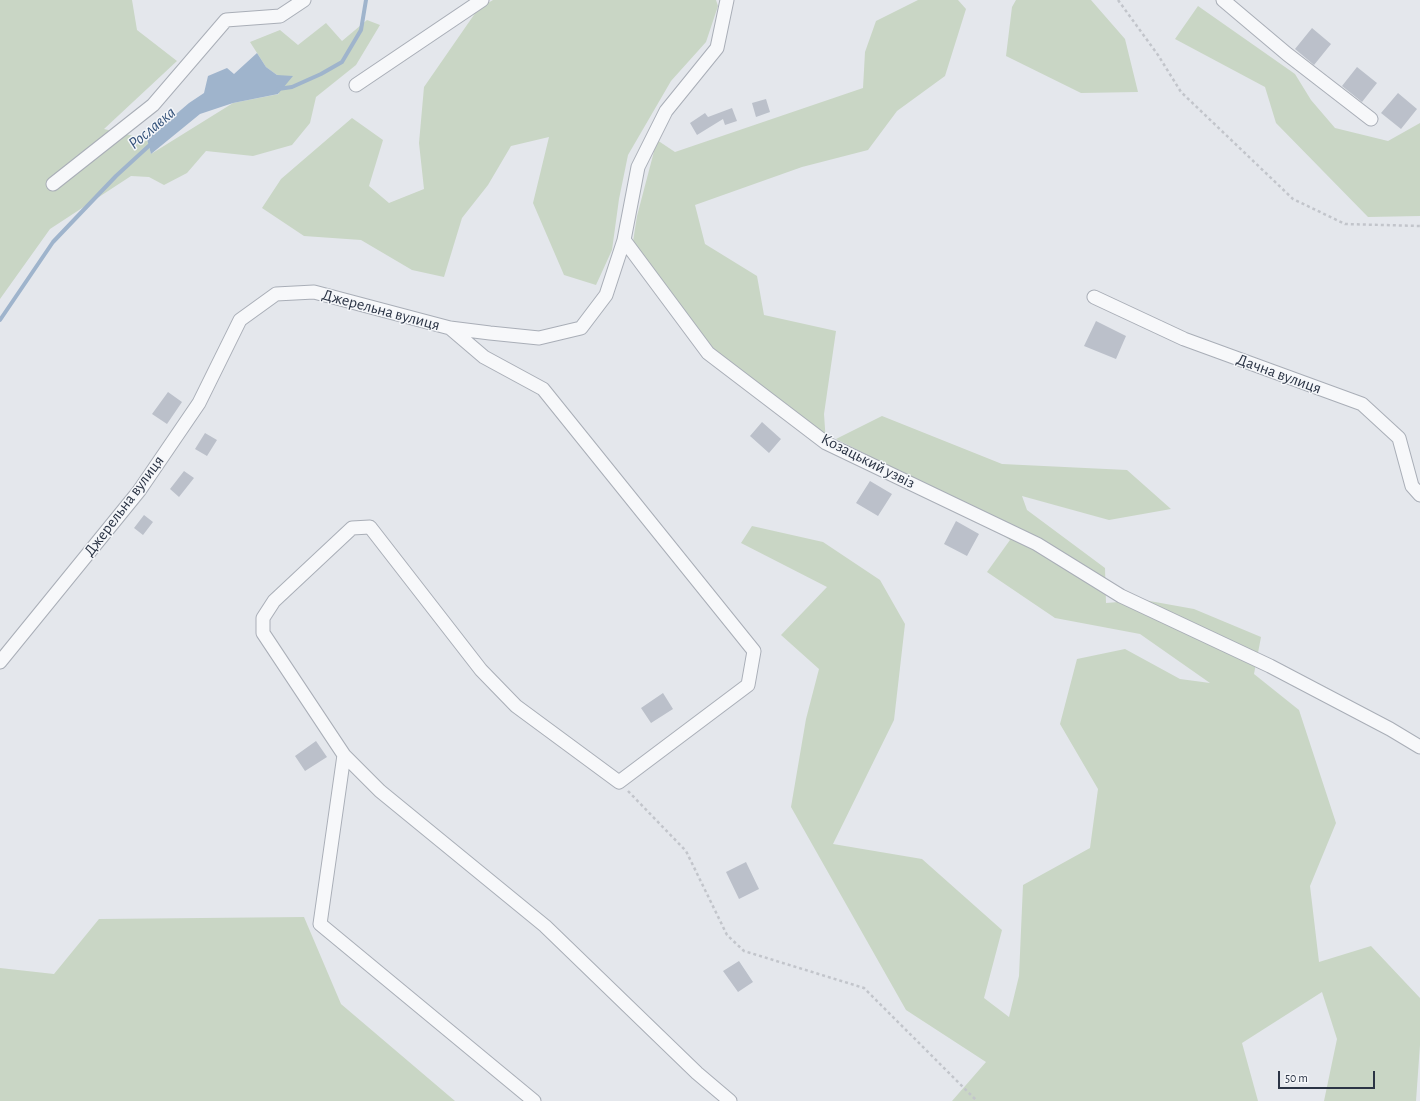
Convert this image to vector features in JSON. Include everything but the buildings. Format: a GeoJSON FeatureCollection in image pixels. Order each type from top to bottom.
{"type":"FeatureCollection","features":[{"type":"Feature","properties":{"kind":"street"},"geometry":{"type":"LineString","coordinates":[[53,184],[153,105],[226,20],[280,16],[304,0]]}},
{"type":"Feature","properties":{"kind":"street"},"geometry":{"type":"LineString","coordinates":[[356,85],[482,0]]}},
{"type":"Feature","properties":{"kind":"street","name":"Джерельна вулиця"},"geometry":{"type":"LineString","coordinates":[[0,662],[139,491],[199,403],[240,320],[276,294],[314,292],[450,328],[539,338],[581,328],[606,295],[624,240],[638,167],[666,111],[717,48],[727,0]]}},
{"type":"Feature","properties":{"kind":"street"},"geometry":{"type":"LineString","coordinates":[[1223,0],[1288,54],[1371,119]]}},
{"type":"Feature","properties":{"kind":"street","name":"Козацький узвіз"},"geometry":{"type":"LineString","coordinates":[[624,240],[708,353],[826,443],[1037,544],[1120,596],[1270,666],[1420,747]]}},
{"type":"Feature","properties":{"kind":"street","name":"Дачна вулиця"},"geometry":{"type":"LineString","coordinates":[[1094,297],[1184,340],[1362,404],[1399,438],[1412,486],[1420,495]]}},
{"type":"Feature","properties":{"kind":"street"},"geometry":{"type":"LineString","coordinates":[[450,328],[484,357],[543,390],[754,651],[748,685],[619,782],[516,706],[481,670],[370,527],[352,528],[274,601],[263,618],[263,633],[344,755],[380,791],[545,926],[697,1073],[730,1101]]}},
{"type":"Feature","properties":{"kind":"street"},"geometry":{"type":"LineString","coordinates":[[344,755],[320,924],[534,1101]]}},
{"type":"Feature","properties":{"kind":"path"},"geometry":{"type":"LineString","coordinates":[[1118,0],[1158,55],[1181,92],[1293,199],[1345,224],[1420,226]]}},
{"type":"Feature","properties":{"kind":"path"},"geometry":{"type":"LineString","coordinates":[[619,782],[686,851],[727,935],[744,951],[864,988],[977,1101]]}},
{"type":"Feature","properties":{"kind":"green space"},"geometry":{"type":"Polygon","coordinates":[[[0,0],[132,0],[137,30],[177,61],[104,129],[147,139],[151,154],[233,103],[279,94],[277,75],[266,67],[250,42],[280,30],[298,45],[326,23],[342,41],[367,20],[380,25],[356,65],[316,97],[310,123],[292,145],[253,156],[206,151],[187,173],[164,185],[149,177],[131,176],[50,229],[0,299],[0,0]]]}},
{"type":"Feature","properties":{"kind":"green space"},"geometry":{"type":"Polygon","coordinates":[[[493,0],[716,0],[718,6],[706,42],[671,81],[628,155],[619,199],[612,250],[596,285],[564,275],[533,203],[549,137],[511,146],[488,185],[462,218],[444,277],[412,270],[361,240],[304,236],[262,208],[281,179],[352,118],[383,140],[369,186],[389,203],[424,189],[419,143],[424,87],[478,9],[493,0]]]}},
{"type":"Feature","properties":{"kind":"green space"},"geometry":{"type":"Polygon","coordinates":[[[918,0],[958,0],[966,9],[945,76],[897,111],[868,150],[802,167],[695,205],[705,244],[757,276],[764,315],[836,331],[824,414],[826,443],[708,353],[632,248],[637,216],[657,140],[675,152],[863,88],[865,52],[876,21],[918,0]]]}},
{"type":"Feature","properties":{"kind":"green space"},"geometry":{"type":"Polygon","coordinates":[[[1016,0],[1091,0],[1125,39],[1138,92],[1081,93],[1006,56],[1012,7],[1016,0]]]}},
{"type":"Feature","properties":{"kind":"green space"},"geometry":{"type":"Polygon","coordinates":[[[1198,6],[1295,74],[1311,100],[1335,128],[1388,141],[1420,123],[1420,216],[1368,217],[1276,123],[1265,87],[1175,39],[1198,6]]]}},
{"type":"Feature","properties":{"kind":"green space"},"geometry":{"type":"Polygon","coordinates":[[[882,416],[1002,464],[1127,470],[1171,509],[1109,520],[1022,496],[1027,510],[1105,568],[1106,603],[1144,600],[1194,609],[1261,637],[1254,674],[1299,710],[1336,823],[1310,886],[1319,962],[1371,946],[1420,998],[1420,1045],[1416,1101],[1324,1101],[1337,1039],[1322,992],[1242,1043],[1258,1101],[952,1101],[986,1062],[906,1010],[791,807],[806,719],[819,669],[781,635],[827,587],[741,543],[752,526],[823,542],[880,580],[905,624],[894,720],[833,844],[922,859],[1002,930],[984,998],[1009,1017],[1019,976],[1023,885],[1090,848],[1098,789],[1060,724],[1077,659],[1125,649],[1180,679],[1210,683],[1140,634],[1055,618],[987,572],[1010,540],[920,482],[836,439],[882,416]]]}},
{"type":"Feature","properties":{"kind":"green space"},"geometry":{"type":"Polygon","coordinates":[[[304,917],[341,1004],[455,1101],[0,1101],[0,968],[54,974],[99,919],[304,917]]]}},
{"type":"Feature","properties":{"kind":"water"},"geometry":{"type":"Polygon","coordinates":[[[257,53],[266,67],[277,75],[293,76],[278,94],[233,103],[200,114],[151,154],[147,139],[189,103],[204,93],[208,76],[227,68],[234,74],[257,53]]]}},
{"type":"Feature","properties":{"kind":"waterway","name":"Рославка"},"geometry":{"type":"LineString","coordinates":[[278,89],[292,87],[321,74],[342,62],[361,30],[366,0]]}},
{"type":"Feature","properties":{"kind":"waterway","name":"Рославка"},"geometry":{"type":"LineString","coordinates":[[0,320],[53,242],[116,176],[152,143]]}}]}
